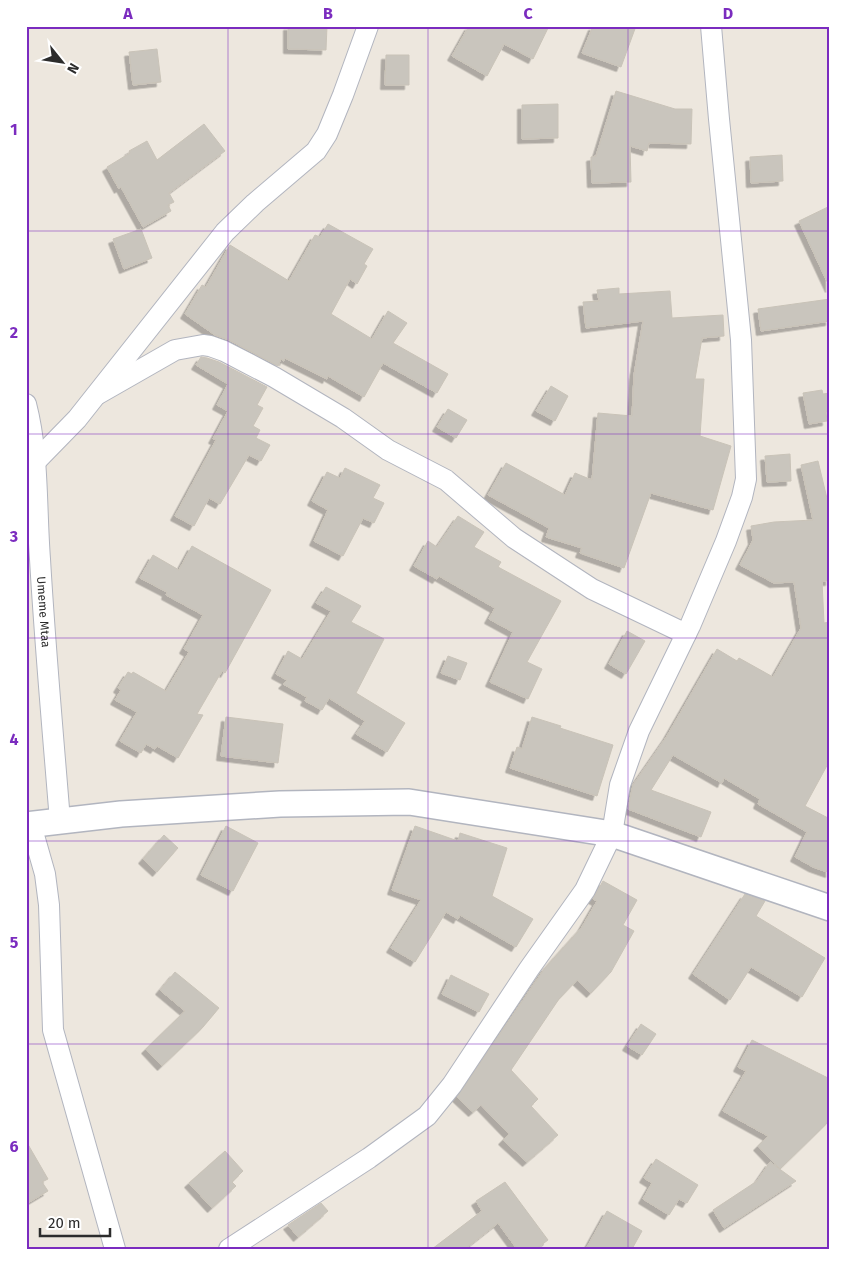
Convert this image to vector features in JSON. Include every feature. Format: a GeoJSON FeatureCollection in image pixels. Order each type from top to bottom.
{"type":"FeatureCollection","features":[{"type":"Feature","properties":{"kind":"street"},"geometry":{"type":"LineString","coordinates":[[36,460],[78,419],[225,232],[255,203],[316,151],[327,134],[368,26]]}},
{"type":"Feature","properties":{"kind":"street"},"geometry":{"type":"LineString","coordinates":[[229,1249],[369,1158],[427,1116],[452,1085],[529,969],[585,890],[612,834],[620,785],[638,731],[686,634],[726,541],[742,497],[746,479],[747,460],[741,340],[718,119],[711,26]]}},
{"type":"Feature","properties":{"kind":"street"},"geometry":{"type":"LineString","coordinates":[[98,394],[175,350],[203,345],[224,351],[274,377],[343,418],[388,450],[446,480],[514,538],[592,589],[686,634]]}},
{"type":"Feature","properties":{"kind":"street","name":"Umeme Mtaa"},"geometry":{"type":"LineString","coordinates":[[26,404],[36,460],[36,508],[60,821]]}},
{"type":"Feature","properties":{"kind":"street"},"geometry":{"type":"LineString","coordinates":[[115,1249],[53,1030],[48,905],[44,874],[29,825],[121,814],[280,804],[408,802],[612,834],[830,908]]}},
{"type":"Feature","properties":{"kind":"building"},"geometry":{"type":"Polygon","coordinates":[[[288,26],[327,26],[326,50],[288,49],[288,26]]]}},
{"type":"Feature","properties":{"kind":"building"},"geometry":{"type":"Polygon","coordinates":[[[469,26],[549,26],[533,59],[504,44],[487,76],[452,56],[469,26]]]}},
{"type":"Feature","properties":{"kind":"building"},"geometry":{"type":"Polygon","coordinates":[[[593,26],[636,26],[621,67],[582,53],[593,26]]]}},
{"type":"Feature","properties":{"kind":"building"},"geometry":{"type":"Polygon","coordinates":[[[157,49],[161,82],[133,85],[129,52],[157,49]]]}},
{"type":"Feature","properties":{"kind":"building"},"geometry":{"type":"Polygon","coordinates":[[[386,55],[409,55],[409,85],[385,85],[386,55]]]}},
{"type":"Feature","properties":{"kind":"building"},"geometry":{"type":"Polygon","coordinates":[[[616,91],[675,109],[692,109],[691,144],[649,143],[647,151],[630,146],[631,182],[592,183],[591,157],[596,156],[616,91]]]}},
{"type":"Feature","properties":{"kind":"building"},"geometry":{"type":"Polygon","coordinates":[[[558,104],[558,138],[522,139],[522,105],[558,104]]]}},
{"type":"Feature","properties":{"kind":"building"},"geometry":{"type":"Polygon","coordinates":[[[204,124],[225,151],[169,193],[174,202],[168,205],[171,211],[143,227],[121,187],[119,189],[107,167],[147,141],[157,160],[204,124]]]}},
{"type":"Feature","properties":{"kind":"building"},"geometry":{"type":"Polygon","coordinates":[[[782,155],[783,181],[751,183],[750,157],[782,155]]]}},
{"type":"Feature","properties":{"kind":"building"},"geometry":{"type":"Polygon","coordinates":[[[830,206],[830,288],[799,221],[830,206]]]}},
{"type":"Feature","properties":{"kind":"building"},"geometry":{"type":"Polygon","coordinates":[[[328,224],[373,249],[364,264],[367,266],[357,284],[350,279],[331,314],[372,339],[388,311],[407,323],[393,343],[448,374],[437,393],[383,363],[364,397],[328,376],[327,379],[285,358],[284,361],[281,359],[278,366],[229,340],[215,335],[185,314],[202,285],[206,287],[230,245],[289,281],[315,235],[320,237],[328,224]]]}},
{"type":"Feature","properties":{"kind":"building"},"geometry":{"type":"Polygon","coordinates":[[[141,229],[152,258],[124,269],[113,239],[141,229]]]}},
{"type":"Feature","properties":{"kind":"building"},"geometry":{"type":"Polygon","coordinates":[[[619,288],[619,294],[670,291],[672,318],[723,315],[724,336],[702,338],[695,379],[704,379],[700,436],[731,446],[713,510],[651,493],[624,568],[580,553],[582,548],[546,537],[549,528],[488,495],[506,463],[565,495],[575,473],[592,480],[598,413],[632,416],[634,375],[643,321],[586,328],[583,302],[599,301],[597,290],[619,288]]]}},
{"type":"Feature","properties":{"kind":"building"},"geometry":{"type":"Polygon","coordinates":[[[830,299],[830,321],[761,331],[758,309],[830,299]]]}},
{"type":"Feature","properties":{"kind":"building"},"geometry":{"type":"Polygon","coordinates":[[[201,357],[219,362],[267,387],[257,405],[263,408],[253,426],[260,430],[256,438],[270,445],[261,461],[249,455],[220,504],[209,498],[194,526],[175,516],[216,440],[213,439],[228,411],[217,405],[228,384],[196,365],[201,357]]]}},
{"type":"Feature","properties":{"kind":"building"},"geometry":{"type":"Polygon","coordinates":[[[551,386],[568,396],[555,421],[536,411],[551,386]]]}},
{"type":"Feature","properties":{"kind":"building"},"geometry":{"type":"Polygon","coordinates":[[[822,390],[823,394],[830,393],[830,411],[826,412],[827,421],[809,424],[803,393],[822,390]]]}},
{"type":"Feature","properties":{"kind":"building"},"geometry":{"type":"Polygon","coordinates":[[[448,409],[467,420],[456,438],[437,427],[448,409]]]}},
{"type":"Feature","properties":{"kind":"building"},"geometry":{"type":"Polygon","coordinates":[[[790,454],[791,481],[767,482],[765,456],[790,454]]]}},
{"type":"Feature","properties":{"kind":"building"},"geometry":{"type":"Polygon","coordinates":[[[818,461],[830,511],[830,581],[822,581],[824,623],[830,622],[830,760],[805,806],[830,819],[830,873],[813,867],[795,857],[807,832],[758,804],[760,799],[724,778],[722,783],[673,755],[651,790],[711,812],[701,837],[628,809],[633,785],[667,736],[717,649],[737,661],[739,658],[773,677],[801,628],[794,582],[774,583],[740,565],[753,540],[751,526],[774,522],[813,520],[801,465],[818,461]]]}},
{"type":"Feature","properties":{"kind":"building"},"geometry":{"type":"Polygon","coordinates":[[[345,468],[380,485],[373,498],[384,503],[374,523],[363,518],[343,556],[314,541],[328,510],[312,501],[327,472],[340,478],[345,468]]]}},
{"type":"Feature","properties":{"kind":"building"},"geometry":{"type":"Polygon","coordinates":[[[458,516],[484,532],[474,547],[501,562],[498,567],[561,601],[527,662],[542,669],[528,699],[490,682],[513,632],[489,619],[495,608],[439,576],[437,579],[414,566],[428,541],[437,547],[458,516]]]}},
{"type":"Feature","properties":{"kind":"building"},"geometry":{"type":"Polygon","coordinates":[[[192,546],[271,590],[225,673],[222,671],[197,714],[203,715],[178,758],[157,746],[155,749],[146,744],[141,753],[120,741],[137,712],[115,700],[121,690],[118,688],[128,672],[132,674],[133,672],[166,691],[189,652],[184,649],[203,615],[166,595],[167,592],[140,578],[153,555],[179,570],[192,546]]]}},
{"type":"Feature","properties":{"kind":"building"},"geometry":{"type":"Polygon","coordinates":[[[326,587],[361,606],[351,622],[384,639],[356,693],[405,723],[387,752],[356,734],[365,721],[329,698],[322,710],[305,701],[307,697],[283,684],[287,680],[276,674],[288,651],[302,659],[331,611],[316,603],[326,587]]]}},
{"type":"Feature","properties":{"kind":"building"},"geometry":{"type":"Polygon","coordinates":[[[627,631],[645,641],[626,674],[609,664],[627,631]]]}},
{"type":"Feature","properties":{"kind":"building"},"geometry":{"type":"Polygon","coordinates":[[[448,656],[467,663],[460,680],[441,673],[448,656]]]}},
{"type":"Feature","properties":{"kind":"building"},"geometry":{"type":"Polygon","coordinates":[[[226,717],[283,724],[278,763],[221,756],[226,717]]]}},
{"type":"Feature","properties":{"kind":"building"},"geometry":{"type":"Polygon","coordinates":[[[532,717],[613,745],[597,796],[510,768],[517,747],[522,749],[532,717]]]}},
{"type":"Feature","properties":{"kind":"building"},"geometry":{"type":"Polygon","coordinates":[[[226,826],[258,843],[233,891],[201,875],[226,826]]]}},
{"type":"Feature","properties":{"kind":"building"},"geometry":{"type":"Polygon","coordinates":[[[415,826],[458,841],[460,833],[507,848],[492,896],[533,919],[516,947],[460,915],[458,919],[446,912],[415,962],[391,948],[421,900],[392,890],[415,826]]]}},
{"type":"Feature","properties":{"kind":"building"},"geometry":{"type":"Polygon","coordinates":[[[164,835],[178,848],[157,872],[143,859],[164,835]]]}},
{"type":"Feature","properties":{"kind":"building"},"geometry":{"type":"Polygon","coordinates":[[[603,881],[637,900],[623,925],[634,931],[611,972],[591,993],[577,980],[559,999],[511,1070],[538,1099],[531,1106],[558,1135],[527,1162],[503,1140],[509,1134],[481,1105],[473,1112],[457,1097],[545,968],[582,927],[597,901],[593,899],[603,881]]]}},
{"type":"Feature","properties":{"kind":"building"},"geometry":{"type":"Polygon","coordinates":[[[745,894],[765,901],[756,916],[825,958],[802,997],[751,967],[730,1000],[693,974],[745,894]]]}},
{"type":"Feature","properties":{"kind":"building"},"geometry":{"type":"Polygon","coordinates":[[[175,972],[219,1008],[203,1027],[162,1066],[146,1049],[185,1011],[160,990],[175,972]]]}},
{"type":"Feature","properties":{"kind":"building"},"geometry":{"type":"Polygon","coordinates":[[[451,975],[489,994],[479,1012],[442,994],[451,975]]]}},
{"type":"Feature","properties":{"kind":"building"},"geometry":{"type":"Polygon","coordinates":[[[641,1024],[656,1034],[642,1055],[627,1046],[641,1024]]]}},
{"type":"Feature","properties":{"kind":"building"},"geometry":{"type":"Polygon","coordinates":[[[752,1040],[830,1079],[830,1120],[780,1169],[758,1146],[768,1136],[723,1111],[746,1071],[738,1067],[752,1040]]]}},
{"type":"Feature","properties":{"kind":"building"},"geometry":{"type":"Polygon","coordinates":[[[26,1141],[48,1179],[42,1182],[48,1191],[26,1204],[26,1141]]]}},
{"type":"Feature","properties":{"kind":"building"},"geometry":{"type":"Polygon","coordinates":[[[225,1151],[243,1171],[232,1182],[236,1186],[212,1208],[189,1183],[225,1151]]]}},
{"type":"Feature","properties":{"kind":"building"},"geometry":{"type":"Polygon","coordinates":[[[656,1159],[698,1185],[687,1203],[679,1199],[669,1215],[643,1199],[652,1183],[644,1178],[656,1159]]]}},
{"type":"Feature","properties":{"kind":"building"},"geometry":{"type":"Polygon","coordinates":[[[770,1162],[796,1181],[724,1228],[713,1210],[757,1181],[770,1162]]]}},
{"type":"Feature","properties":{"kind":"building"},"geometry":{"type":"Polygon","coordinates":[[[505,1182],[548,1240],[536,1249],[517,1249],[498,1223],[465,1249],[432,1249],[482,1211],[476,1201],[505,1182]]]}},
{"type":"Feature","properties":{"kind":"building"},"geometry":{"type":"Polygon","coordinates":[[[321,1203],[328,1211],[298,1237],[288,1225],[321,1203]]]}},
{"type":"Feature","properties":{"kind":"building"},"geometry":{"type":"Polygon","coordinates":[[[607,1211],[642,1231],[632,1249],[586,1249],[607,1211]]]}}]}
